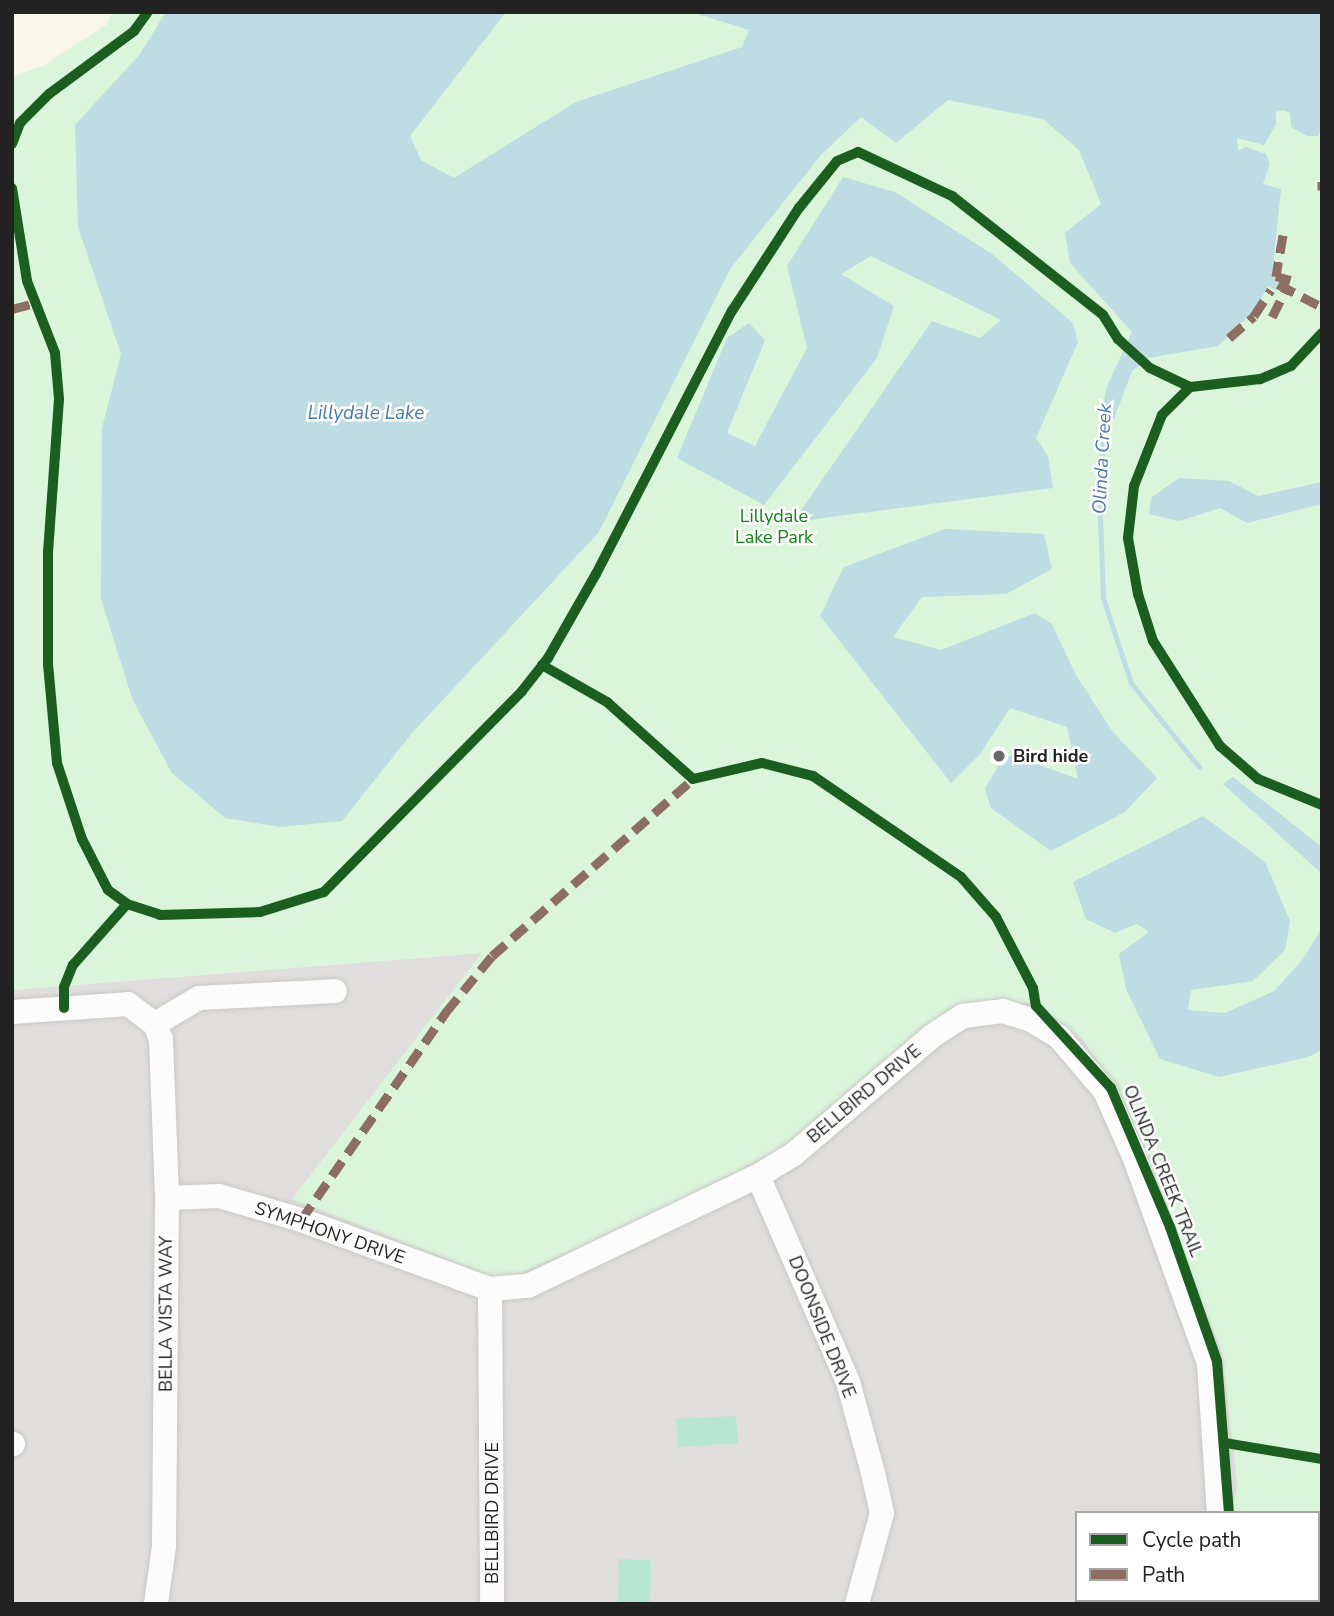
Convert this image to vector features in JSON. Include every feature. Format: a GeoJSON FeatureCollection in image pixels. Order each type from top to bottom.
{"type":"FeatureCollection","features":[{"type":"Feature","properties":{"kind":"street"},"geometry":{"type":"LineString","coordinates":[[12,1012],[128,1004],[155,1024],[198,998],[335,991]]}},
{"type":"Feature","properties":{"kind":"street","name":"BELLBIRD DRIVE"},"geometry":{"type":"LineString","coordinates":[[492,1604],[490,1289],[527,1286],[758,1176],[794,1154],[932,1036],[963,1016],[1003,1011],[1031,1020],[1059,1037],[1105,1091],[1195,1319],[1209,1363],[1219,1511]]}},
{"type":"Feature","properties":{"kind":"street","name":"BELLA VISTA WAY"},"geometry":{"type":"LineString","coordinates":[[155,1024],[161,1040],[167,1198],[164,1546],[156,1604]]}},
{"type":"Feature","properties":{"kind":"street","name":"DOONSIDE DRIVE"},"geometry":{"type":"LineString","coordinates":[[758,1176],[848,1382],[882,1513],[857,1604]]}},
{"type":"Feature","properties":{"kind":"street","name":"SYMPHONY DRIVE"},"geometry":{"type":"LineString","coordinates":[[167,1198],[219,1196],[301,1220],[490,1289]]}},
{"type":"Feature","properties":{"kind":"shaded area"},"geometry":{"type":"Polygon","coordinates":[[[12,12],[113,12],[106,25],[43,66],[12,77],[12,12]]]}},
{"type":"Feature","properties":{"kind":"shaded area"},"geometry":{"type":"Polygon","coordinates":[[[482,953],[415,1040],[461,1261],[503,1280],[965,1006],[1032,1002],[1082,1038],[1119,1096],[1222,1351],[1238,1487],[1232,1511],[1075,1511],[1075,1602],[1211,1604],[12,1604],[12,990],[482,953]]]}},
{"type":"Feature","properties":{"kind":"green space","name":"Lillydale Lake Park"},"geometry":{"type":"Polygon","coordinates":[[[113,12],[1322,12],[1322,1604],[1211,1604],[1320,1602],[1320,1511],[1232,1511],[1238,1487],[1222,1351],[1119,1096],[1082,1038],[1032,1002],[965,1006],[775,1152],[609,1235],[503,1280],[292,1199],[482,953],[12,990],[12,77],[43,66],[106,25],[113,12]]]}},
{"type":"Feature","properties":{"kind":"green space"},"geometry":{"type":"Polygon","coordinates":[[[736,1416],[738,1443],[678,1447],[676,1419],[736,1416]]]}},
{"type":"Feature","properties":{"kind":"green space"},"geometry":{"type":"Polygon","coordinates":[[[619,1559],[651,1560],[650,1604],[618,1604],[619,1559]]]}},
{"type":"Feature","properties":{"kind":"water","name":"Lillydale Lake"},"geometry":{"type":"Polygon","coordinates":[[[166,12],[506,12],[410,136],[421,160],[454,178],[576,102],[742,47],[749,30],[691,12],[1322,12],[1322,127],[1318,136],[1307,136],[1291,127],[1290,113],[1283,110],[1276,112],[1276,124],[1264,145],[1237,138],[1238,151],[1246,147],[1266,154],[1270,163],[1263,184],[1281,189],[1272,276],[1283,280],[1279,291],[1268,286],[1255,310],[1218,346],[1148,358],[1132,371],[1114,419],[1101,422],[1106,389],[1132,332],[1070,263],[1065,233],[1101,204],[1079,150],[1043,119],[948,100],[896,143],[861,117],[821,155],[730,269],[599,532],[412,733],[342,821],[280,827],[225,818],[171,772],[132,698],[101,599],[102,428],[121,354],[78,227],[75,125],[140,54],[166,12]]]}},
{"type":"Feature","properties":{"kind":"water"},"geometry":{"type":"Polygon","coordinates":[[[843,177],[895,192],[992,254],[1073,323],[1078,342],[1036,438],[1048,456],[1053,488],[793,522],[932,321],[980,338],[1001,320],[871,256],[841,274],[894,306],[877,358],[764,505],[677,458],[727,338],[749,323],[765,340],[727,433],[755,446],[807,348],[787,266],[843,177]]]}},
{"type":"Feature","properties":{"kind":"water"},"geometry":{"type":"Polygon","coordinates":[[[1179,478],[1229,481],[1258,496],[1322,482],[1322,504],[1247,523],[1220,508],[1179,521],[1149,514],[1151,498],[1179,478]]]}},
{"type":"Feature","properties":{"kind":"water"},"geometry":{"type":"Polygon","coordinates":[[[945,529],[1044,534],[1052,569],[1006,594],[922,597],[893,637],[941,650],[1035,613],[1052,624],[1076,675],[1112,731],[1157,778],[1125,812],[1051,851],[991,808],[985,789],[1002,759],[1012,755],[1078,779],[1067,727],[1010,708],[980,754],[951,783],[820,616],[844,567],[945,529]]]}},
{"type":"Feature","properties":{"kind":"water"},"geometry":{"type":"Polygon","coordinates":[[[1233,777],[1322,847],[1322,874],[1223,784],[1233,777]]]}},
{"type":"Feature","properties":{"kind":"water"},"geometry":{"type":"Polygon","coordinates":[[[1203,816],[1265,862],[1290,921],[1285,950],[1253,981],[1191,990],[1188,1010],[1225,1013],[1274,991],[1304,958],[1322,927],[1322,1050],[1308,1057],[1219,1077],[1160,1059],[1126,989],[1119,954],[1149,932],[1137,924],[1115,933],[1086,919],[1073,882],[1203,816]]]}},
{"type":"Feature","properties":{"kind":"waterway","name":"Olinda Creek"},"geometry":{"type":"LineString","coordinates":[[1105,417],[1099,493],[1103,598],[1131,683],[1199,767]]}},
{"type":"Feature","properties":{"kind":"marked path"},"geometry":{"type":"LineString","coordinates":[[1322,181],[1322,190]]}},
{"type":"Feature","properties":{"kind":"marked path"},"geometry":{"type":"LineString","coordinates":[[1283,235],[1276,276],[1290,280]]}},
{"type":"Feature","properties":{"kind":"marked path"},"geometry":{"type":"LineString","coordinates":[[1278,284],[1322,307]]}},
{"type":"Feature","properties":{"kind":"marked path"},"geometry":{"type":"LineString","coordinates":[[1272,317],[1287,288]]}},
{"type":"Feature","properties":{"kind":"marked path"},"geometry":{"type":"LineString","coordinates":[[1229,338],[1254,316],[1271,290]]}},
{"type":"Feature","properties":{"kind":"marked path"},"geometry":{"type":"LineString","coordinates":[[12,309],[35,303]]}},
{"type":"Feature","properties":{"kind":"marked path"},"geometry":{"type":"LineString","coordinates":[[301,1220],[446,1012],[492,956],[693,779]]}},
{"type":"Feature","properties":{"kind":"cycle path"},"geometry":{"type":"LineString","coordinates":[[12,144],[20,123],[49,94],[134,31],[148,12]]}},
{"type":"Feature","properties":{"kind":"cycle path"},"geometry":{"type":"LineString","coordinates":[[12,188],[27,281],[55,353],[59,399],[48,552],[48,664],[57,763],[82,839],[108,890],[127,904],[160,915],[260,912],[324,892],[522,691],[548,658],[596,574],[732,311],[799,208],[837,161],[858,152],[952,196],[1103,315],[1118,339],[1150,368],[1190,387]]}},
{"type":"Feature","properties":{"kind":"cycle path"},"geometry":{"type":"LineString","coordinates":[[1322,333],[1291,366],[1260,379],[1190,387],[1162,415],[1134,486],[1128,538],[1138,594],[1153,641],[1220,746],[1258,779],[1322,805]]}},
{"type":"Feature","properties":{"kind":"cycle path","name":"OLINDA CREEK TRAIL"},"geometry":{"type":"LineString","coordinates":[[542,665],[607,702],[693,779],[762,763],[813,776],[961,877],[996,917],[1033,988],[1036,1006],[1111,1088],[1170,1227],[1217,1361],[1229,1511]]}},
{"type":"Feature","properties":{"kind":"cycle path"},"geometry":{"type":"LineString","coordinates":[[64,1008],[64,987],[73,965],[127,904]]}},
{"type":"Feature","properties":{"kind":"cycle path"},"geometry":{"type":"LineString","coordinates":[[1225,1443],[1322,1459]]}},
{"type":"Feature","properties":{"kind":"place","name":"Bird hide"},"geometry":{"type":"Point","coordinates":[999,756]}}]}
